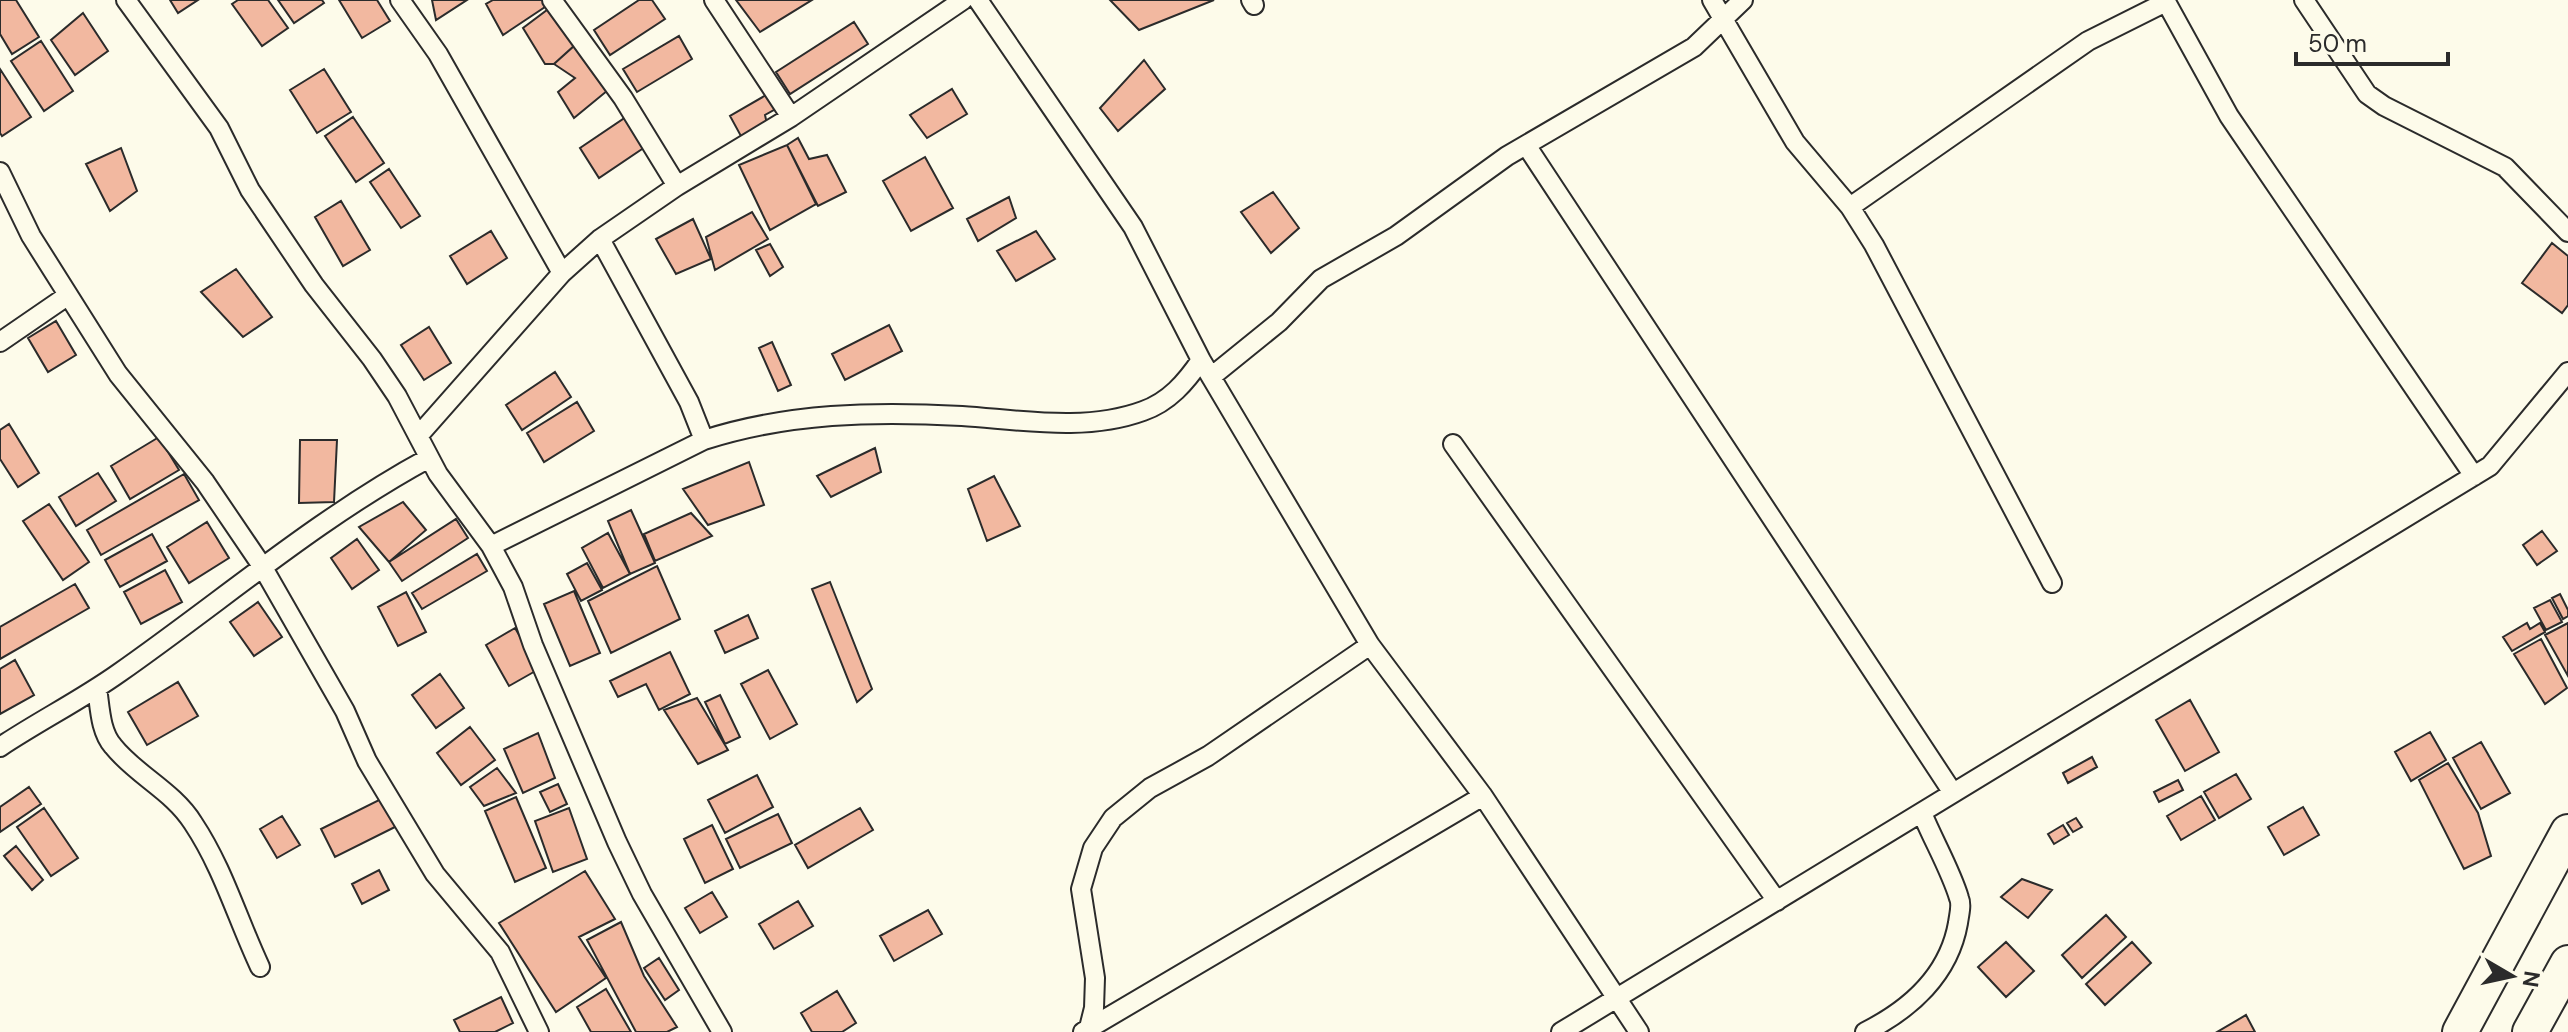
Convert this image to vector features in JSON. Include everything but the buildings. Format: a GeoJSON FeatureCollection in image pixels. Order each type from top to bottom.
{"type":"FeatureCollection","features":[{"type":"Feature","properties":{"kind":"highway"},"geometry":{"type":"LineString","coordinates":[[2460,1032],[2568,832]]}},
{"type":"Feature","properties":{"kind":"highway"},"geometry":{"type":"LineString","coordinates":[[2530,1032],[2568,963]]}},
{"type":"Feature","properties":{"kind":"street"},"geometry":{"type":"LineString","coordinates":[[126,0],[219,128],[250,190],[314,285],[372,359],[419,435],[429,458],[491,546],[513,587],[533,645],[617,842],[642,894],[722,1032]]}},
{"type":"Feature","properties":{"kind":"street"},"geometry":{"type":"LineString","coordinates":[[400,0],[438,54],[501,168],[542,232],[562,273]]}},
{"type":"Feature","properties":{"kind":"street"},"geometry":{"type":"LineString","coordinates":[[552,0],[623,98],[677,186]]}},
{"type":"Feature","properties":{"kind":"street"},"geometry":{"type":"LineString","coordinates":[[714,0],[791,117]]}},
{"type":"Feature","properties":{"kind":"street"},"geometry":{"type":"LineString","coordinates":[[419,435],[562,273],[600,239],[677,186],[791,117],[963,0]]}},
{"type":"Feature","properties":{"kind":"street"},"geometry":{"type":"LineString","coordinates":[[978,0],[1133,227],[1201,360],[1370,645],[1483,796],[1639,1032]]}},
{"type":"Feature","properties":{"kind":"street"},"geometry":{"type":"LineString","coordinates":[[1712,0],[1795,142],[1850,207],[1874,245],[2052,583]]}},
{"type":"Feature","properties":{"kind":"street"},"geometry":{"type":"LineString","coordinates":[[1211,377],[1279,322],[1321,279],[1396,236],[1526,145],[1694,47],[1743,0]]}},
{"type":"Feature","properties":{"kind":"street"},"geometry":{"type":"LineString","coordinates":[[2304,0],[2367,94],[2384,106],[2505,167],[2568,232]]}},
{"type":"Feature","properties":{"kind":"street"},"geometry":{"type":"LineString","coordinates":[[1850,207],[2088,41],[2166,1],[2229,116],[2474,476]]}},
{"type":"Feature","properties":{"kind":"street"},"geometry":{"type":"LineString","coordinates":[[1526,145],[1953,793]]}},
{"type":"Feature","properties":{"kind":"street"},"geometry":{"type":"LineString","coordinates":[[0,172],[31,236],[118,374],[205,482],[262,566],[339,698],[367,761],[435,874],[500,952],[539,1032]]}},
{"type":"Feature","properties":{"kind":"street"},"geometry":{"type":"LineString","coordinates":[[600,239],[689,402],[704,440]]}},
{"type":"Feature","properties":{"kind":"street"},"geometry":{"type":"LineString","coordinates":[[0,342],[67,296]]}},
{"type":"Feature","properties":{"kind":"street"},"geometry":{"type":"LineString","coordinates":[[491,546],[704,440],[736,430],[812,416],[905,414],[1053,423],[1121,417],[1164,401],[1185,382],[1201,360]]}},
{"type":"Feature","properties":{"kind":"street"},"geometry":{"type":"LineString","coordinates":[[1561,1032],[2490,466],[2568,372]]}},
{"type":"Feature","properties":{"kind":"street"},"geometry":{"type":"LineString","coordinates":[[1453,444],[1777,901]]}},
{"type":"Feature","properties":{"kind":"street"},"geometry":{"type":"LineString","coordinates":[[0,747],[97,688],[262,566],[384,483],[429,458]]}},
{"type":"Feature","properties":{"kind":"street"},"geometry":{"type":"LineString","coordinates":[[1087,1031],[1094,1008],[1095,978],[1081,889],[1093,848],[1113,818],[1150,788],[1208,756],[1370,645]]}},
{"type":"Feature","properties":{"kind":"street"},"geometry":{"type":"LineString","coordinates":[[97,688],[103,728],[112,746],[190,818],[233,897],[260,967]]}},
{"type":"Feature","properties":{"kind":"street"},"geometry":{"type":"LineString","coordinates":[[1087,1031],[1483,796]]}},
{"type":"Feature","properties":{"kind":"street"},"geometry":{"type":"LineString","coordinates":[[1865,1032],[1902,1010],[1921,993],[1941,970],[1954,942],[1960,900],[1922,813]]}}]}
